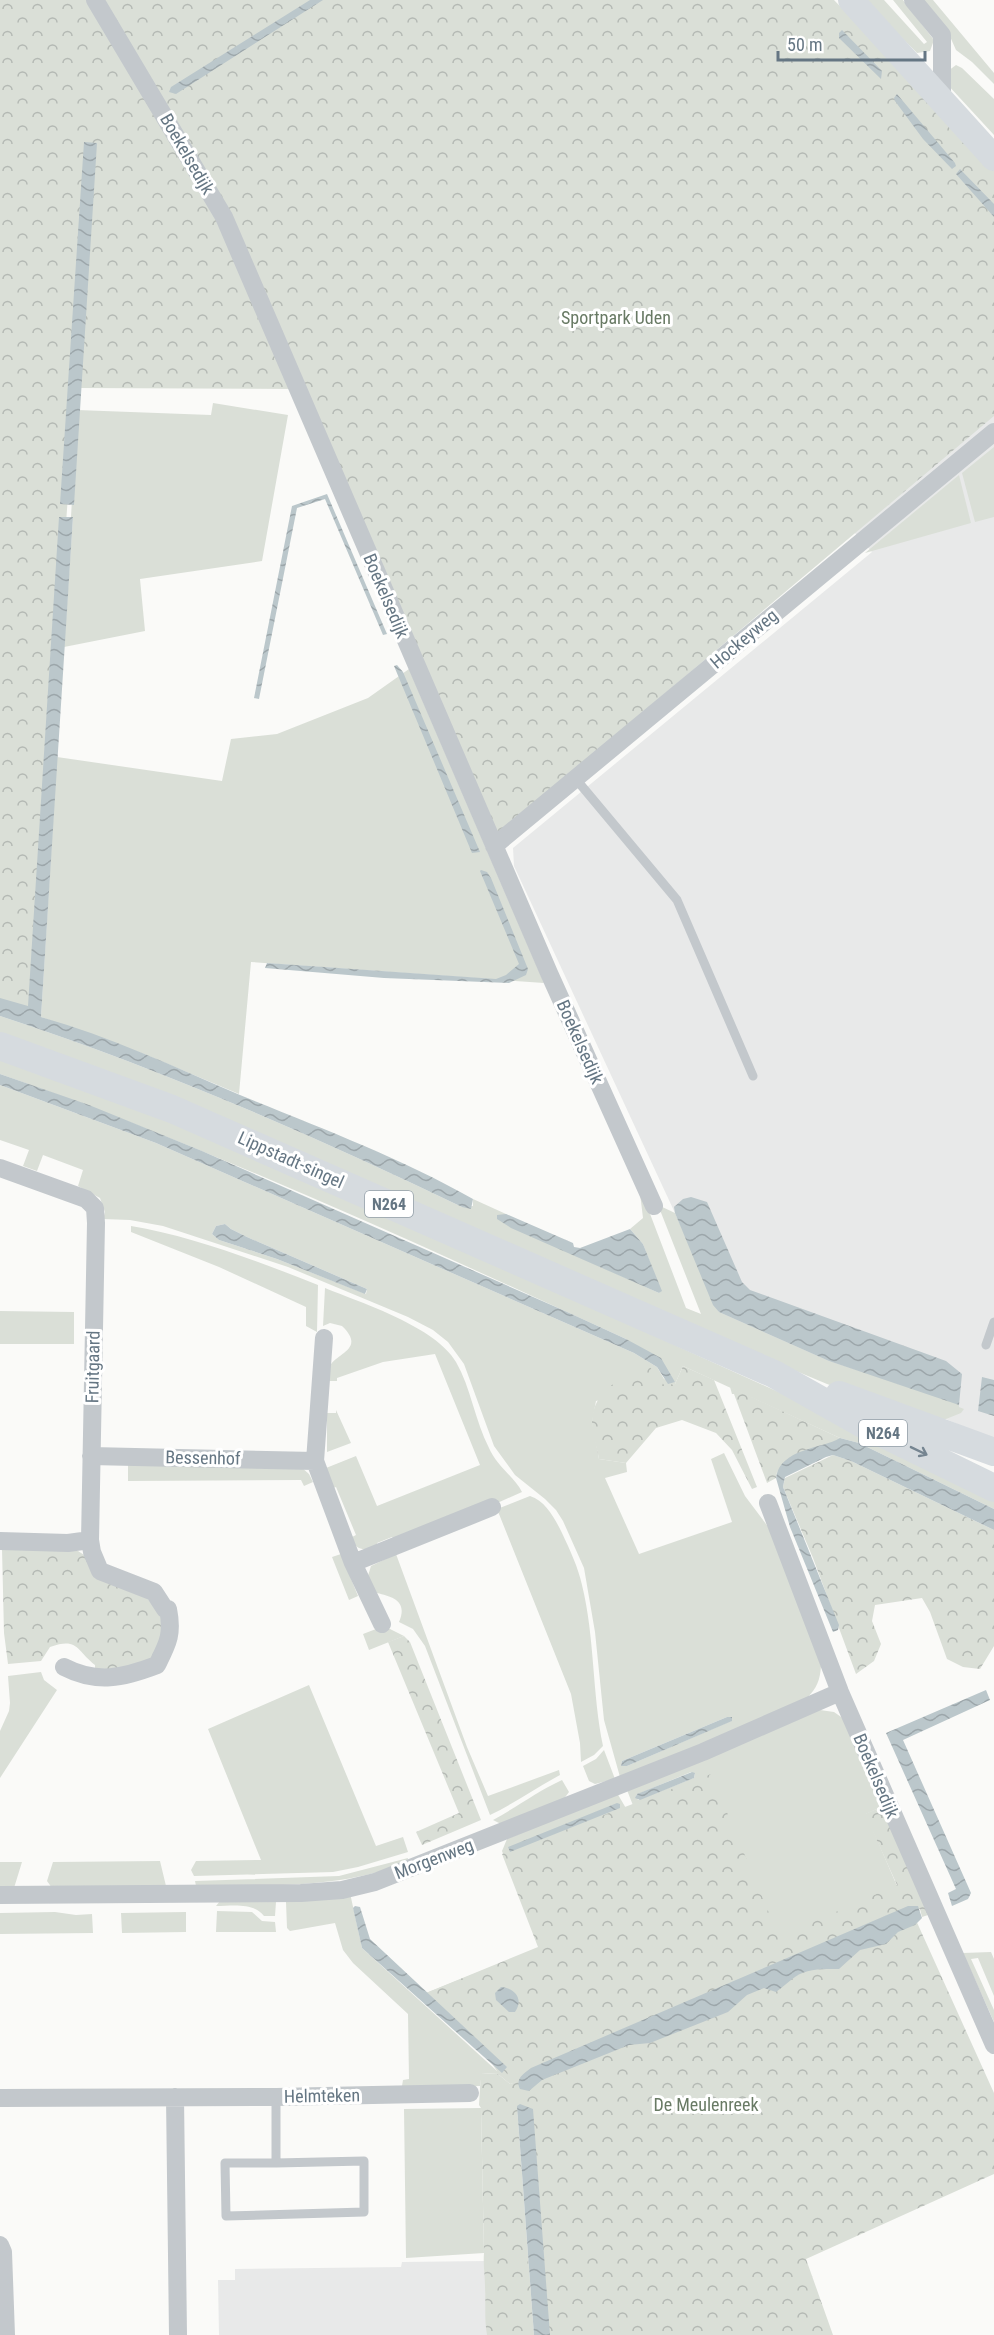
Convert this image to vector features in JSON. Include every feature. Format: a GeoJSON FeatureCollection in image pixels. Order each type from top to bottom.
{"type":"FeatureCollection","features":[{"type":"Feature","properties":{"kind":"main road","name":"Lippstadt-singel"},"geometry":{"type":"LineString","coordinates":[[0,1046],[172,1109],[774,1374],[863,1424],[994,1488]]}},
{"type":"Feature","properties":{"kind":"main road","name":"Lippstadt-singel"},"geometry":{"type":"LineString","coordinates":[[774,1374],[872,1406],[994,1452]]}},
{"type":"Feature","properties":{"kind":"street","name":"Boekelsedijk"},"geometry":{"type":"LineString","coordinates":[[95,0],[224,217],[494,846],[654,1206]]}},
{"type":"Feature","properties":{"kind":"street"},"geometry":{"type":"LineString","coordinates":[[851,0],[990,153]]}},
{"type":"Feature","properties":{"kind":"street"},"geometry":{"type":"LineString","coordinates":[[913,0],[942,35],[942,101]]}},
{"type":"Feature","properties":{"kind":"street","name":"Hockeyweg"},"geometry":{"type":"LineString","coordinates":[[494,846],[994,432]]}},
{"type":"Feature","properties":{"kind":"street","name":"Fruitgaard"},"geometry":{"type":"LineString","coordinates":[[0,1168],[86,1198],[95,1208],[90,1540],[92,1552],[100,1571],[154,1592],[165,1610],[168,1609],[171,1627],[167,1645],[157,1665],[149,1668],[132,1674],[98,1679],[80,1675],[64,1667]]}},
{"type":"Feature","properties":{"kind":"street"},"geometry":{"type":"LineString","coordinates":[[324,1338],[315,1461],[353,1563],[382,1624]]}},
{"type":"Feature","properties":{"kind":"street","name":"Bessenhof"},"geometry":{"type":"LineString","coordinates":[[91,1456],[315,1461]]}},
{"type":"Feature","properties":{"kind":"street","name":"Boekelsedijk"},"geometry":{"type":"LineString","coordinates":[[768,1503],[840,1692],[994,2045]]}},
{"type":"Feature","properties":{"kind":"street"},"geometry":{"type":"LineString","coordinates":[[353,1563],[492,1507]]}},
{"type":"Feature","properties":{"kind":"street"},"geometry":{"type":"LineString","coordinates":[[0,1541],[68,1543],[90,1540]]}},
{"type":"Feature","properties":{"kind":"street","name":"Morgenweg"},"geometry":{"type":"LineString","coordinates":[[0,1895],[301,1893],[342,1890],[375,1882],[703,1752],[840,1692]]}},
{"type":"Feature","properties":{"kind":"street","name":"Helmteken"},"geometry":{"type":"LineString","coordinates":[[0,2098],[276,2097],[470,2093]]}},
{"type":"Feature","properties":{"kind":"street"},"geometry":{"type":"LineString","coordinates":[[175,2097],[178,2335]]}},
{"type":"Feature","properties":{"kind":"street"},"geometry":{"type":"LineString","coordinates":[[0,2246],[3,2252],[6,2335]]}},
{"type":"Feature","properties":{"kind":"lane"},"geometry":{"type":"LineString","coordinates":[[575,778],[676,900],[753,1076]]}},
{"type":"Feature","properties":{"kind":"lane"},"geometry":{"type":"LineString","coordinates":[[986,1345],[994,1322]]}},
{"type":"Feature","properties":{"kind":"lane"},"geometry":{"type":"LineString","coordinates":[[276,2097],[276,2163]]}},
{"type":"Feature","properties":{"kind":"lane"},"geometry":{"type":"LineString","coordinates":[[364,2161],[364,2212],[226,2216],[225,2163],[276,2163],[364,2161]]}},
{"type":"Feature","properties":{"kind":"shaded area"},"geometry":{"type":"Polygon","coordinates":[[[994,340],[994,1440],[726,1323],[514,866],[513,848],[872,552],[800,472],[994,340]]]}},
{"type":"Feature","properties":{"kind":"shaded area"},"geometry":{"type":"Polygon","coordinates":[[[487,2261],[489,2335],[219,2335],[218,2280],[235,2280],[235,2269],[401,2267],[402,2262],[487,2261]]]}},
{"type":"Feature","properties":{"kind":"green space","name":"Sportpark Uden"},"geometry":{"type":"Polygon","coordinates":[[[0,0],[834,0],[994,166],[994,416],[497,835],[297,389],[76,388],[30,1009],[0,1002],[0,0]]]}},
{"type":"Feature","properties":{"kind":"green space"},"geometry":{"type":"Polygon","coordinates":[[[865,0],[884,0],[924,44],[927,42],[893,0],[903,0],[934,40],[930,51],[917,53],[865,0]]]}},
{"type":"Feature","properties":{"kind":"green space"},"geometry":{"type":"Polygon","coordinates":[[[922,0],[933,0],[994,73],[994,84],[956,50],[948,32],[922,0]]]}},
{"type":"Feature","properties":{"kind":"green space"},"geometry":{"type":"Polygon","coordinates":[[[956,65],[994,99],[994,135],[947,84],[948,71],[956,65]]]}},
{"type":"Feature","properties":{"kind":"green space"},"geometry":{"type":"Polygon","coordinates":[[[213,403],[288,415],[262,561],[140,579],[145,631],[64,647],[73,517],[71,517],[77,410],[211,415],[213,403]]]}},
{"type":"Feature","properties":{"kind":"green space"},"geometry":{"type":"Polygon","coordinates":[[[994,447],[994,517],[975,522],[962,473],[994,447]]]}},
{"type":"Feature","properties":{"kind":"green space"},"geometry":{"type":"Polygon","coordinates":[[[959,475],[971,523],[865,553],[959,475]]]}},
{"type":"Feature","properties":{"kind":"green space"},"geometry":{"type":"Polygon","coordinates":[[[409,669],[544,983],[251,962],[239,1094],[144,1054],[41,1017],[57,757],[222,781],[231,739],[277,734],[368,698],[409,669]]]}},
{"type":"Feature","properties":{"kind":"green space"},"geometry":{"type":"Polygon","coordinates":[[[0,1016],[176,1080],[291,1128],[462,1207],[473,1206],[473,1199],[506,1214],[568,1252],[659,1293],[661,1291],[643,1244],[630,1229],[643,1218],[639,1185],[686,1308],[701,1314],[658,1205],[675,1213],[719,1312],[829,1361],[959,1403],[959,1407],[964,1409],[961,1413],[936,1423],[827,1384],[0,1036],[0,1016]]]}},
{"type":"Feature","properties":{"kind":"green space"},"geometry":{"type":"Polygon","coordinates":[[[0,1058],[113,1097],[270,1162],[814,1408],[994,1493],[994,1509],[859,1443],[840,1438],[683,1366],[675,1384],[596,1401],[592,1422],[599,1459],[626,1463],[627,1472],[605,1478],[639,1554],[732,1522],[711,1459],[724,1453],[745,1496],[778,1540],[821,1666],[817,1684],[807,1698],[710,1741],[620,1777],[604,1720],[595,1632],[584,1568],[556,1510],[515,1475],[494,1446],[464,1364],[448,1342],[433,1330],[408,1317],[288,1267],[163,1226],[130,1220],[103,1219],[105,1212],[100,1198],[78,1186],[83,1170],[43,1155],[37,1171],[23,1166],[29,1150],[0,1140],[0,1085],[156,1143],[634,1353],[657,1367],[664,1379],[675,1382],[626,1339],[316,1199],[159,1134],[0,1074],[0,1058]],[[225,1224],[216,1226],[212,1234],[219,1240],[277,1259],[366,1294],[367,1289],[247,1237],[225,1224]],[[727,1717],[622,1761],[621,1766],[627,1766],[731,1721],[732,1717],[727,1717]]]}},
{"type":"Feature","properties":{"kind":"green space"},"geometry":{"type":"Polygon","coordinates":[[[131,1226],[202,1243],[318,1285],[317,1332],[306,1326],[306,1307],[219,1267],[131,1232],[131,1226]]]}},
{"type":"Feature","properties":{"kind":"green space"},"geometry":{"type":"Polygon","coordinates":[[[325,1288],[416,1327],[446,1349],[461,1372],[484,1438],[492,1454],[522,1492],[495,1504],[394,1539],[392,1537],[377,1543],[378,1546],[373,1548],[361,1549],[355,1545],[350,1538],[356,1535],[336,1487],[330,1489],[326,1468],[356,1456],[377,1506],[480,1465],[435,1354],[383,1362],[337,1378],[337,1381],[328,1381],[330,1366],[348,1350],[351,1340],[342,1326],[330,1323],[323,1326],[325,1288]]]}},
{"type":"Feature","properties":{"kind":"green space"},"geometry":{"type":"Polygon","coordinates":[[[0,1311],[74,1312],[74,1344],[0,1344],[0,1311]]]}},
{"type":"Feature","properties":{"kind":"green space"},"geometry":{"type":"Polygon","coordinates":[[[649,1366],[664,1385],[675,1384],[683,1366],[714,1380],[757,1487],[752,1489],[732,1450],[716,1433],[682,1420],[656,1428],[626,1463],[599,1459],[592,1422],[598,1401],[611,1385],[649,1366]]]}},
{"type":"Feature","properties":{"kind":"green space"},"geometry":{"type":"Polygon","coordinates":[[[730,1387],[841,1440],[777,1472],[776,1478],[767,1483],[730,1387]]]}},
{"type":"Feature","properties":{"kind":"green space"},"geometry":{"type":"Polygon","coordinates":[[[336,1410],[351,1443],[327,1452],[327,1413],[336,1413],[336,1410]]]}},
{"type":"Feature","properties":{"kind":"green space"},"geometry":{"type":"Polygon","coordinates":[[[833,1455],[851,1461],[994,1530],[994,1646],[980,1669],[963,1667],[947,1659],[930,1612],[922,1598],[875,1605],[872,1621],[881,1644],[874,1661],[856,1674],[813,1558],[783,1487],[785,1478],[833,1455]]]}},
{"type":"Feature","properties":{"kind":"green space"},"geometry":{"type":"Polygon","coordinates":[[[128,1464],[288,1469],[301,1467],[309,1474],[313,1482],[304,1486],[301,1480],[128,1481],[128,1464]]]}},
{"type":"Feature","properties":{"kind":"green space"},"geometry":{"type":"Polygon","coordinates":[[[530,1496],[541,1502],[553,1516],[571,1552],[586,1605],[603,1746],[594,1755],[581,1762],[571,1694],[497,1509],[530,1496]]]}},
{"type":"Feature","properties":{"kind":"green space"},"geometry":{"type":"Polygon","coordinates":[[[2,1549],[78,1551],[141,1592],[160,1612],[164,1631],[153,1658],[116,1670],[95,1670],[95,1665],[80,1650],[66,1643],[50,1647],[41,1661],[8,1664],[4,1633],[2,1549]]]}},
{"type":"Feature","properties":{"kind":"green space"},"geometry":{"type":"Polygon","coordinates":[[[341,1554],[358,1596],[349,1600],[332,1557],[341,1554]]]}},
{"type":"Feature","properties":{"kind":"green space"},"geometry":{"type":"Polygon","coordinates":[[[396,1554],[467,1747],[488,1796],[559,1770],[560,1775],[490,1815],[425,1646],[413,1629],[399,1622],[402,1609],[397,1601],[377,1593],[367,1579],[371,1566],[396,1554]]]}},
{"type":"Feature","properties":{"kind":"green space"},"geometry":{"type":"Polygon","coordinates":[[[376,1629],[390,1629],[404,1636],[369,1650],[363,1634],[376,1629]]]}},
{"type":"Feature","properties":{"kind":"green space"},"geometry":{"type":"Polygon","coordinates":[[[404,1636],[410,1642],[481,1820],[422,1845],[416,1832],[459,1813],[388,1642],[404,1636]]]}},
{"type":"Feature","properties":{"kind":"green space"},"geometry":{"type":"Polygon","coordinates":[[[41,1672],[44,1680],[57,1690],[0,1778],[0,1731],[10,1703],[8,1676],[41,1672]]]}},
{"type":"Feature","properties":{"kind":"green space"},"geometry":{"type":"Polygon","coordinates":[[[309,1685],[376,1846],[403,1837],[408,1852],[333,1872],[194,1876],[191,1870],[196,1861],[261,1860],[208,1729],[309,1685]]]}},
{"type":"Feature","properties":{"kind":"green space"},"geometry":{"type":"Polygon","coordinates":[[[820,1710],[834,1712],[844,1719],[883,1806],[866,1814],[897,1886],[746,1976],[634,1808],[627,1790],[820,1710]],[[691,1772],[638,1794],[636,1795],[638,1800],[694,1778],[695,1774],[691,1772]]]}},
{"type":"Feature","properties":{"kind":"green space"},"geometry":{"type":"Polygon","coordinates":[[[604,1750],[615,1779],[595,1784],[589,1781],[583,1766],[596,1759],[604,1750]]]}},
{"type":"Feature","properties":{"kind":"green space","name":"De Meulenreek"},"geometry":{"type":"Polygon","coordinates":[[[711,1774],[779,1937],[897,1885],[865,1814],[883,1806],[931,1914],[922,1917],[920,1909],[910,1907],[994,2093],[994,2174],[806,2259],[833,2335],[541,2335],[517,2106],[534,2335],[487,2335],[481,2108],[479,2105],[481,2073],[498,2074],[510,2084],[516,2082],[421,1995],[538,1947],[502,1854],[711,1774]]]}},
{"type":"Feature","properties":{"kind":"green space"},"geometry":{"type":"Polygon","coordinates":[[[562,1780],[569,1792],[563,1800],[501,1824],[493,1820],[544,1789],[562,1780]]]}},
{"type":"Feature","properties":{"kind":"green space"},"geometry":{"type":"Polygon","coordinates":[[[617,1793],[630,1815],[518,2082],[510,2084],[498,2074],[482,2073],[480,2086],[402,2086],[403,2080],[409,2079],[408,2014],[353,1963],[343,1950],[335,1923],[290,1931],[287,1928],[286,1902],[350,1893],[362,1948],[497,2071],[475,2038],[426,1993],[539,1948],[502,1851],[507,1839],[617,1793]]]}},
{"type":"Feature","properties":{"kind":"green space"},"geometry":{"type":"Polygon","coordinates":[[[408,1858],[407,1863],[381,1871],[303,1884],[196,1886],[195,1881],[339,1876],[408,1858]]]}},
{"type":"Feature","properties":{"kind":"green space"},"geometry":{"type":"Polygon","coordinates":[[[160,1861],[166,1886],[52,1888],[47,1881],[53,1862],[160,1861]]]}},
{"type":"Feature","properties":{"kind":"green space"},"geometry":{"type":"Polygon","coordinates":[[[0,1862],[22,1862],[14,1888],[0,1888],[0,1862]]]}},
{"type":"Feature","properties":{"kind":"green space"},"geometry":{"type":"Polygon","coordinates":[[[272,1900],[276,1902],[275,1916],[264,1916],[248,1907],[216,1906],[220,1901],[272,1900]]]}},
{"type":"Feature","properties":{"kind":"green space"},"geometry":{"type":"Polygon","coordinates":[[[217,1911],[252,1912],[262,1921],[275,1922],[276,1932],[216,1932],[217,1911]]]}},
{"type":"Feature","properties":{"kind":"green space"},"geometry":{"type":"Polygon","coordinates":[[[55,1912],[76,1915],[92,1914],[93,1933],[0,1934],[0,1913],[55,1912]]]}},
{"type":"Feature","properties":{"kind":"green space"},"geometry":{"type":"Polygon","coordinates":[[[186,1912],[186,1932],[122,1933],[121,1913],[186,1912]]]}},
{"type":"Feature","properties":{"kind":"green space"},"geometry":{"type":"Polygon","coordinates":[[[991,1952],[994,1959],[994,1996],[978,1958],[971,1959],[994,2010],[994,2022],[963,1953],[991,1952]]]}},
{"type":"Feature","properties":{"kind":"green space"},"geometry":{"type":"Polygon","coordinates":[[[481,2108],[484,2253],[406,2258],[404,2109],[481,2108]]]}},
{"type":"Feature","properties":{"kind":"water"},"geometry":{"type":"Polygon","coordinates":[[[310,0],[323,0],[176,94],[169,92],[171,87],[310,0]]]}},
{"type":"Feature","properties":{"kind":"water"},"geometry":{"type":"Polygon","coordinates":[[[842,30],[882,71],[881,79],[839,38],[842,30]]]}},
{"type":"Feature","properties":{"kind":"water"},"geometry":{"type":"Polygon","coordinates":[[[897,94],[956,166],[952,169],[923,139],[895,101],[897,94]]]}},
{"type":"Feature","properties":{"kind":"water"},"geometry":{"type":"Polygon","coordinates":[[[84,142],[97,143],[74,505],[60,504],[84,142]]]}},
{"type":"Feature","properties":{"kind":"water"},"geometry":{"type":"Polygon","coordinates":[[[960,169],[994,204],[994,217],[956,174],[960,169]]]}},
{"type":"Feature","properties":{"kind":"water"},"geometry":{"type":"Polygon","coordinates":[[[327,494],[387,634],[383,635],[325,499],[297,508],[259,699],[254,698],[292,506],[327,494]]]}},
{"type":"Feature","properties":{"kind":"water"},"geometry":{"type":"Polygon","coordinates":[[[59,517],[73,517],[41,1017],[92,1033],[142,1053],[387,1156],[473,1199],[471,1209],[462,1207],[291,1128],[176,1080],[0,1016],[0,998],[28,1006],[59,517]]]}},
{"type":"Feature","properties":{"kind":"water"},"geometry":{"type":"Polygon","coordinates":[[[397,665],[403,672],[480,852],[472,853],[394,666],[397,665]]]}},
{"type":"Feature","properties":{"kind":"water"},"geometry":{"type":"Polygon","coordinates":[[[481,870],[487,872],[491,878],[528,969],[526,975],[509,983],[384,978],[265,968],[267,963],[496,979],[506,975],[519,964],[481,870]]]}},
{"type":"Feature","properties":{"kind":"water"},"geometry":{"type":"Polygon","coordinates":[[[0,1074],[89,1105],[202,1151],[565,1311],[661,1358],[675,1382],[668,1384],[657,1367],[634,1353],[156,1143],[0,1085],[0,1074]]]}},
{"type":"Feature","properties":{"kind":"water"},"geometry":{"type":"Polygon","coordinates":[[[691,1197],[707,1202],[742,1282],[750,1290],[946,1361],[962,1374],[959,1405],[829,1361],[719,1312],[713,1305],[675,1213],[674,1207],[683,1199],[691,1197]]]}},
{"type":"Feature","properties":{"kind":"water"},"geometry":{"type":"Polygon","coordinates":[[[506,1214],[580,1248],[630,1229],[643,1244],[662,1291],[659,1293],[511,1228],[497,1219],[497,1215],[506,1214]]]}},
{"type":"Feature","properties":{"kind":"water"},"geometry":{"type":"Polygon","coordinates":[[[225,1224],[247,1237],[367,1289],[365,1294],[277,1259],[219,1240],[212,1234],[216,1226],[225,1224]]]}},
{"type":"Feature","properties":{"kind":"water"},"geometry":{"type":"Polygon","coordinates":[[[982,1377],[994,1380],[994,1416],[978,1411],[982,1377]]]}},
{"type":"Feature","properties":{"kind":"water"},"geometry":{"type":"Polygon","coordinates":[[[840,1438],[859,1443],[994,1509],[994,1530],[851,1461],[833,1455],[785,1477],[783,1487],[839,1625],[838,1630],[833,1632],[790,1527],[776,1478],[779,1468],[793,1455],[840,1438]]]}},
{"type":"Feature","properties":{"kind":"water"},"geometry":{"type":"Polygon","coordinates":[[[986,1690],[990,1700],[903,1740],[971,1893],[968,1899],[952,1906],[948,1893],[956,1889],[886,1733],[986,1690]]]}},
{"type":"Feature","properties":{"kind":"water"},"geometry":{"type":"Polygon","coordinates":[[[727,1717],[732,1717],[732,1721],[627,1766],[621,1766],[622,1761],[727,1717]]]}},
{"type":"Feature","properties":{"kind":"water"},"geometry":{"type":"Polygon","coordinates":[[[692,1772],[695,1773],[694,1778],[640,1800],[635,1798],[637,1794],[692,1772]]]}},
{"type":"Feature","properties":{"kind":"water"},"geometry":{"type":"Polygon","coordinates":[[[617,1803],[620,1804],[620,1808],[510,1852],[508,1847],[617,1803]]]}},
{"type":"Feature","properties":{"kind":"water"},"geometry":{"type":"Polygon","coordinates":[[[908,1906],[918,1906],[922,1918],[915,1925],[898,1932],[886,1944],[860,1950],[839,1969],[805,1972],[776,1992],[764,1988],[747,1995],[728,2012],[650,2043],[629,2045],[542,2080],[529,2091],[520,2089],[519,2080],[531,2068],[908,1906]]]}},
{"type":"Feature","properties":{"kind":"water"},"geometry":{"type":"Polygon","coordinates":[[[360,1907],[370,1939],[507,2067],[502,2073],[362,1948],[353,1908],[360,1907]]]}},
{"type":"Feature","properties":{"kind":"water"},"geometry":{"type":"Polygon","coordinates":[[[501,1987],[517,1995],[519,2003],[515,2012],[509,2012],[496,2000],[495,1993],[501,1987]]]}},
{"type":"Feature","properties":{"kind":"water"},"geometry":{"type":"Polygon","coordinates":[[[520,2104],[533,2109],[550,2335],[534,2335],[517,2106],[520,2104]]]}}]}
